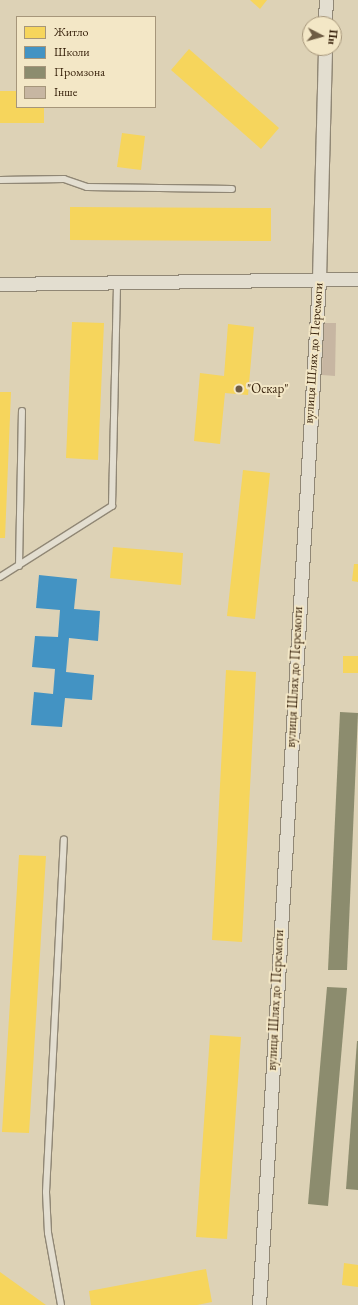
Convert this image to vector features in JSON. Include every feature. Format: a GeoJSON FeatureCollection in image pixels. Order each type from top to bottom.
{"type":"FeatureCollection","features":[{"type":"Feature","properties":{"kind":"street"},"geometry":{"type":"LineString","coordinates":[[325,16],[326,0]]}},
{"type":"Feature","properties":{"kind":"street","name":"вулиця Шлях до Перемоги"},"geometry":{"type":"LineString","coordinates":[[259,1305],[319,279],[325,56]]}},
{"type":"Feature","properties":{"kind":"street"},"geometry":{"type":"LineString","coordinates":[[0,284],[358,279]]}},
{"type":"Feature","properties":{"kind":"lane"},"geometry":{"type":"LineString","coordinates":[[0,180],[64,179],[87,187],[232,189]]}},
{"type":"Feature","properties":{"kind":"lane"},"geometry":{"type":"LineString","coordinates":[[0,577],[112,506],[117,283]]}},
{"type":"Feature","properties":{"kind":"lane"},"geometry":{"type":"LineString","coordinates":[[18,566],[22,411]]}},
{"type":"Feature","properties":{"kind":"lane"},"geometry":{"type":"LineString","coordinates":[[61,1305],[48,1233],[46,1192],[64,839]]}},
{"type":"Feature","properties":{"kind":"building: Житло"},"geometry":{"type":"Polygon","coordinates":[[[250,0],[267,0],[260,9],[250,0]]]}},
{"type":"Feature","properties":{"kind":"building: Житло"},"geometry":{"type":"Polygon","coordinates":[[[189,49],[279,128],[261,149],[171,70],[189,49]]]}},
{"type":"Feature","properties":{"kind":"building: Житло"},"geometry":{"type":"Polygon","coordinates":[[[0,91],[16,91],[16,108],[44,108],[44,123],[0,123],[0,91]]]}},
{"type":"Feature","properties":{"kind":"building: Житло"},"geometry":{"type":"Polygon","coordinates":[[[122,133],[145,136],[141,170],[117,167],[122,133]]]}},
{"type":"Feature","properties":{"kind":"building: Житло"},"geometry":{"type":"Polygon","coordinates":[[[70,207],[271,208],[271,241],[70,240],[70,207]]]}},
{"type":"Feature","properties":{"kind":"building: Житло"},"geometry":{"type":"Polygon","coordinates":[[[72,322],[104,323],[98,460],[66,458],[72,322]]]}},
{"type":"Feature","properties":{"kind":"building: Житло"},"geometry":{"type":"Polygon","coordinates":[[[228,324],[254,327],[248,395],[225,393],[220,444],[194,441],[200,373],[224,376],[228,324]]]}},
{"type":"Feature","properties":{"kind":"building: Житло"},"geometry":{"type":"Polygon","coordinates":[[[0,392],[11,392],[5,538],[0,538],[0,392]]]}},
{"type":"Feature","properties":{"kind":"building: Житло"},"geometry":{"type":"Polygon","coordinates":[[[243,470],[270,473],[255,619],[227,616],[243,470]]]}},
{"type":"Feature","properties":{"kind":"building: Житло"},"geometry":{"type":"Polygon","coordinates":[[[113,547],[183,553],[181,585],[110,578],[113,547]]]}},
{"type":"Feature","properties":{"kind":"building: Житло"},"geometry":{"type":"Polygon","coordinates":[[[354,564],[358,564],[358,582],[352,581],[354,564]]]}},
{"type":"Feature","properties":{"kind":"building: Житло"},"geometry":{"type":"Polygon","coordinates":[[[343,656],[358,656],[358,673],[343,673],[343,656]]]}},
{"type":"Feature","properties":{"kind":"building: Житло"},"geometry":{"type":"Polygon","coordinates":[[[226,670],[256,672],[242,942],[212,940],[226,670]]]}},
{"type":"Feature","properties":{"kind":"building: Житло"},"geometry":{"type":"Polygon","coordinates":[[[19,855],[46,856],[29,1133],[2,1132],[19,855]]]}},
{"type":"Feature","properties":{"kind":"building: Житло"},"geometry":{"type":"Polygon","coordinates":[[[210,1035],[241,1037],[227,1239],[196,1237],[210,1035]]]}},
{"type":"Feature","properties":{"kind":"building: Житло"},"geometry":{"type":"Polygon","coordinates":[[[344,1263],[358,1265],[358,1287],[342,1285],[344,1263]]]}},
{"type":"Feature","properties":{"kind":"building: Житло"},"geometry":{"type":"Polygon","coordinates":[[[206,1269],[212,1302],[197,1305],[91,1305],[89,1291],[206,1269]]]}},
{"type":"Feature","properties":{"kind":"building: Житло"},"geometry":{"type":"Polygon","coordinates":[[[0,1272],[46,1305],[0,1305],[0,1272]]]}},
{"type":"Feature","properties":{"kind":"building: Школи"},"geometry":{"type":"Polygon","coordinates":[[[39,575],[77,579],[74,609],[100,611],[98,641],[69,638],[66,672],[94,675],[92,700],[65,698],[62,727],[31,725],[34,692],[53,694],[55,669],[32,667],[35,636],[58,637],[60,610],[36,608],[39,575]]]}},
{"type":"Feature","properties":{"kind":"building: Промзона"},"geometry":{"type":"Polygon","coordinates":[[[340,712],[358,713],[347,970],[328,970],[340,712]]]}},
{"type":"Feature","properties":{"kind":"building: Промзона"},"geometry":{"type":"Polygon","coordinates":[[[327,987],[347,988],[328,1206],[308,1204],[327,987]]]}},
{"type":"Feature","properties":{"kind":"building: Промзона"},"geometry":{"type":"Polygon","coordinates":[[[358,1041],[358,1190],[346,1189],[358,1041]]]}},
{"type":"Feature","properties":{"kind":"building: Інше"},"geometry":{"type":"Polygon","coordinates":[[[323,323],[336,323],[335,376],[322,375],[323,323]]]}},
{"type":"Feature","properties":{"kind":"place","name":"\"Оскар\""},"geometry":{"type":"Point","coordinates":[239,389]}}]}
